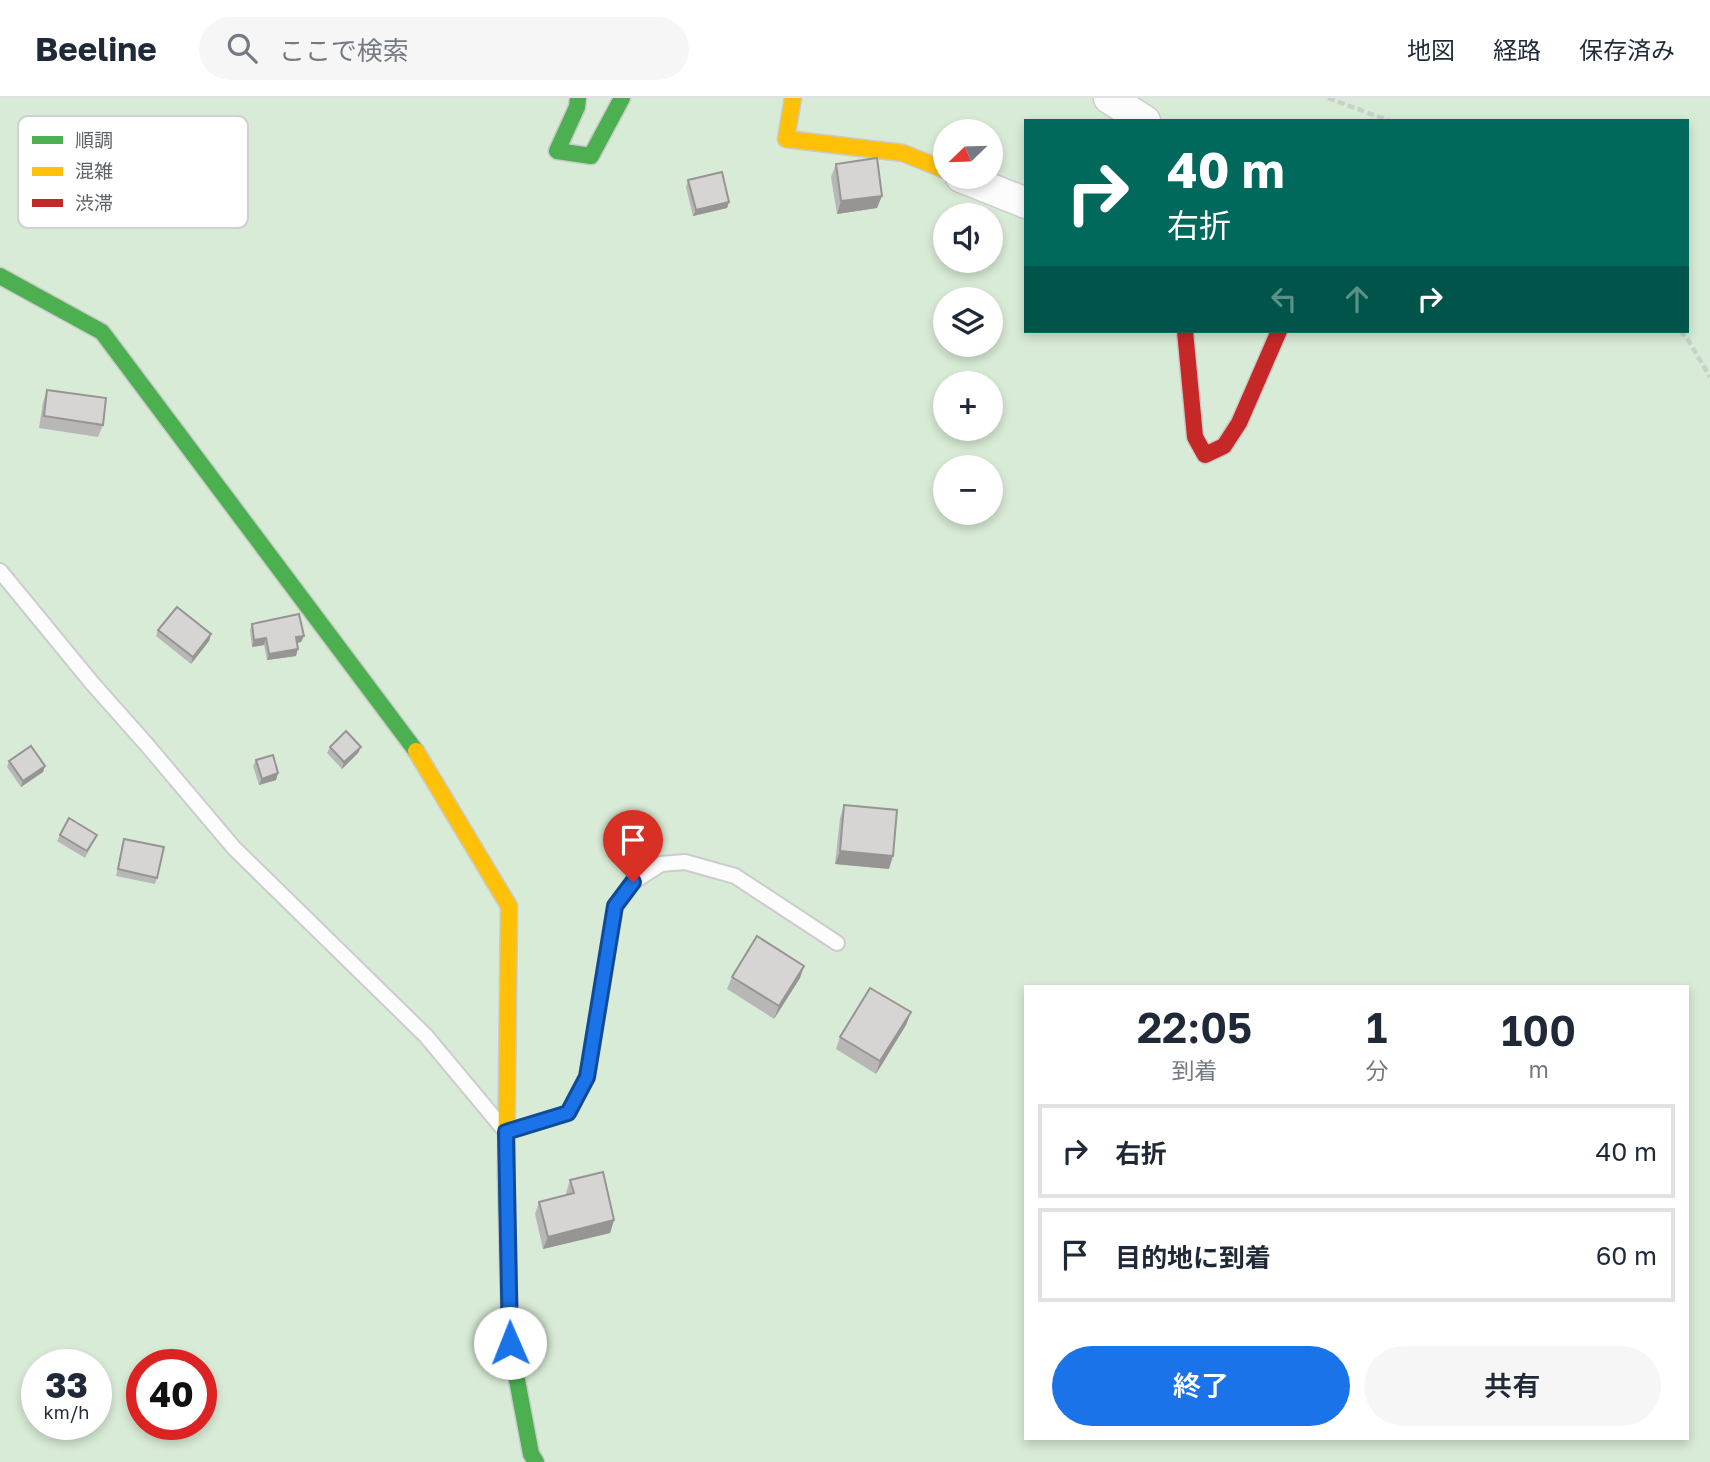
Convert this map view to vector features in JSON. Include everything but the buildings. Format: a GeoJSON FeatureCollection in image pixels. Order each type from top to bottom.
{"type":"FeatureCollection","features":[{"type":"Feature","properties":{"kind":"street"},"geometry":{"type":"LineString","coordinates":[[578,98],[577,107],[557,151],[591,156],[622,98]]}},
{"type":"Feature","properties":{"kind":"street"},"geometry":{"type":"LineString","coordinates":[[793,98],[786,139],[903,153],[933,165]]}},
{"type":"Feature","properties":{"kind":"street"},"geometry":{"type":"LineString","coordinates":[[1109,98],[1142,119]]}},
{"type":"Feature","properties":{"kind":"street"},"geometry":{"type":"LineString","coordinates":[[991,189],[1024,202]]}},
{"type":"Feature","properties":{"kind":"street"},"geometry":{"type":"LineString","coordinates":[[0,276],[102,332],[408,738],[509,906],[506,1132],[510,1343],[531,1454],[536,1462]]}},
{"type":"Feature","properties":{"kind":"street"},"geometry":{"type":"LineString","coordinates":[[1185,333],[1195,437],[1205,455],[1224,446],[1239,423],[1278,333]]}},
{"type":"Feature","properties":{"kind":"lane"},"geometry":{"type":"LineString","coordinates":[[0,572],[234,848],[426,1036],[506,1132],[568,1113],[587,1077],[615,906],[633,882],[661,864],[685,862],[735,876],[837,943]]}},
{"type":"Feature","properties":{"kind":"path"},"geometry":{"type":"LineString","coordinates":[[1328,98],[1385,119]]}},
{"type":"Feature","properties":{"kind":"path"},"geometry":{"type":"LineString","coordinates":[[1682,333],[1710,377]]}},
{"type":"Feature","properties":{"kind":"green space"},"geometry":{"type":"Polygon","coordinates":[[[0,98],[1710,98],[1710,1462],[0,1462],[0,98]]]}},
{"type":"Feature","properties":{"kind":"traffic: fast"},"geometry":{"type":"LineString","coordinates":[[578,98],[577,107],[557,151],[591,156],[622,98]]}},
{"type":"Feature","properties":{"kind":"traffic: fast"},"geometry":{"type":"LineString","coordinates":[[0,276],[102,332],[416,751]]}},
{"type":"Feature","properties":{"kind":"traffic: fast"},"geometry":{"type":"LineString","coordinates":[[506,1177],[510,1343],[531,1454],[536,1462]]}},
{"type":"Feature","properties":{"kind":"traffic: slow"},"geometry":{"type":"LineString","coordinates":[[793,98],[786,139],[903,153],[933,165]]}},
{"type":"Feature","properties":{"kind":"traffic: slow"},"geometry":{"type":"LineString","coordinates":[[416,751],[509,906],[506,1177]]}},
{"type":"Feature","properties":{"kind":"traffic: jam"},"geometry":{"type":"LineString","coordinates":[[1185,333],[1195,437],[1205,455],[1224,446],[1239,423],[1278,333]]}},
{"type":"Feature","properties":{"kind":"route"},"geometry":{"type":"LineString","coordinates":[[510,1343],[506,1132],[568,1113],[587,1077],[615,906],[633,882]]}}]}
